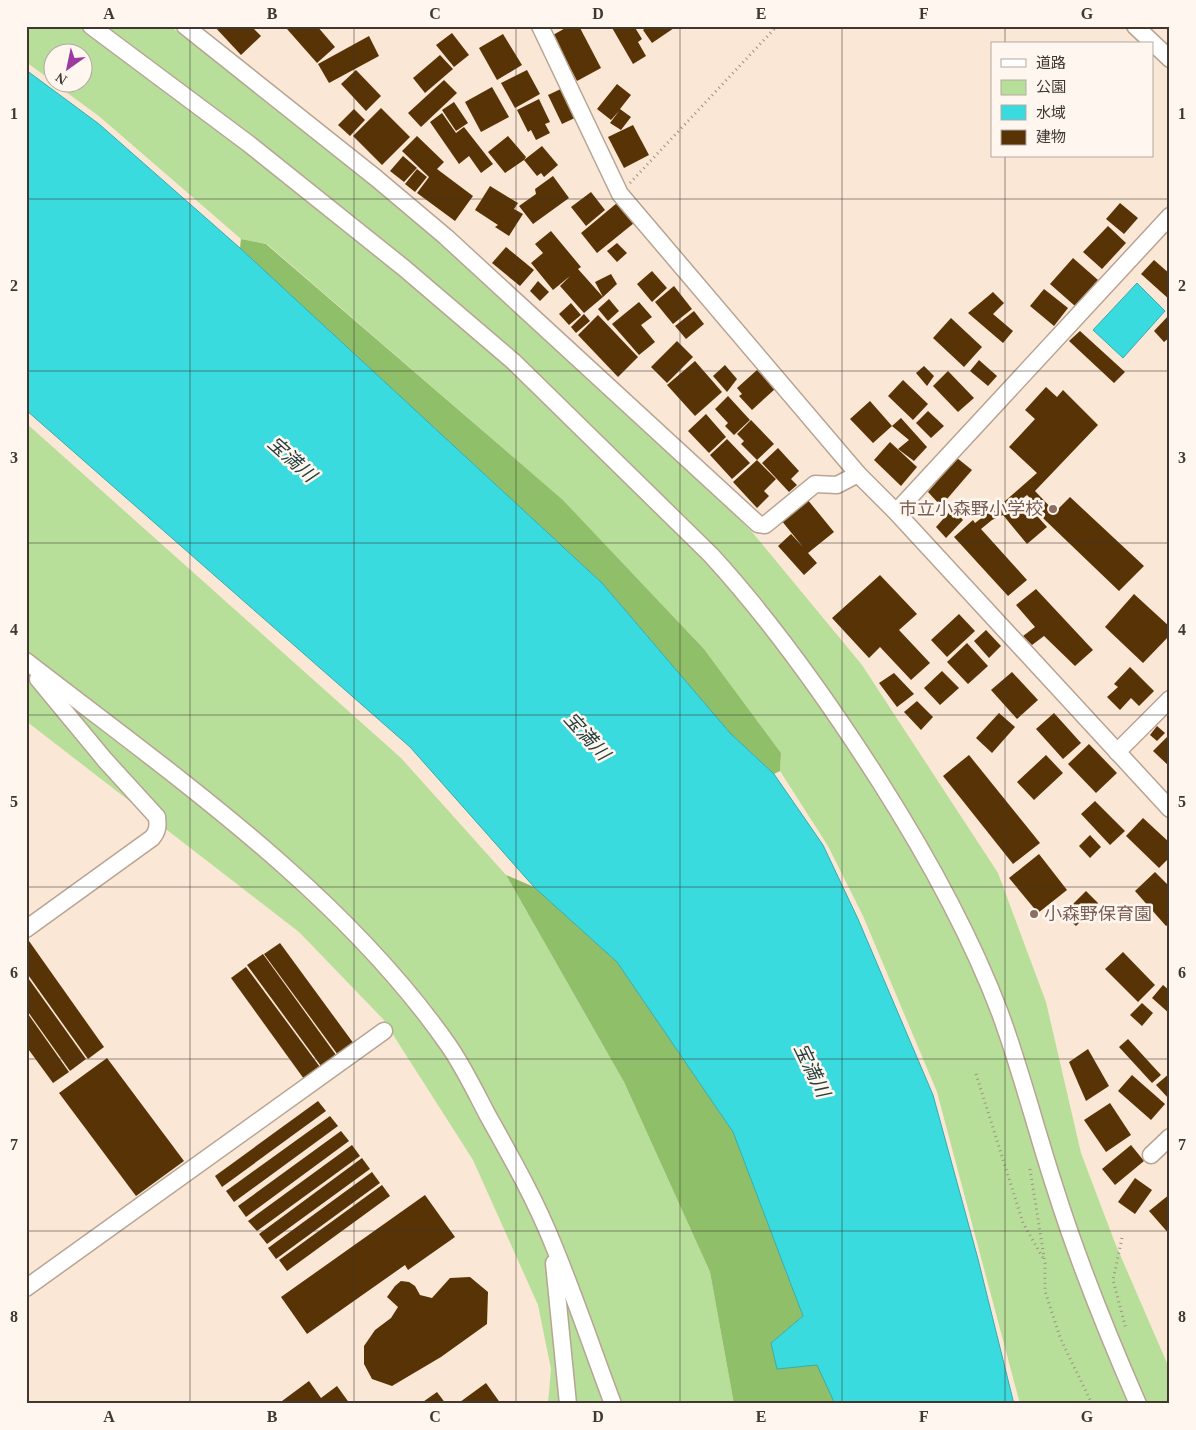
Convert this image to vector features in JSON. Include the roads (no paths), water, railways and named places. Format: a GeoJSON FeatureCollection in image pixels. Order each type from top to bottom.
{"type":"FeatureCollection","features":[{"type":"Feature","properties":{"kind":"street"},"geometry":{"type":"LineString","coordinates":[[91,26],[249,144],[404,268],[514,362],[711,555],[740,587],[801,664],[902,816],[934,868],[975,954],[1003,1022],[1072,1237],[1106,1330],[1138,1404]]}},
{"type":"Feature","properties":{"kind":"street"},"geometry":{"type":"LineString","coordinates":[[185,26],[341,149],[446,237],[758,524],[765,525],[816,484],[837,485],[858,474]]}},
{"type":"Feature","properties":{"kind":"street"},"geometry":{"type":"LineString","coordinates":[[540,26],[620,194],[858,474],[896,512],[1170,809]]}},
{"type":"Feature","properties":{"kind":"street"},"geometry":{"type":"LineString","coordinates":[[1135,26],[1152,42]]}},
{"type":"Feature","properties":{"kind":"street"},"geometry":{"type":"LineString","coordinates":[[1154,44],[1170,59]]}},
{"type":"Feature","properties":{"kind":"street"},"geometry":{"type":"LineString","coordinates":[[896,512],[1168,220]]}},
{"type":"Feature","properties":{"kind":"street"},"geometry":{"type":"LineString","coordinates":[[26,663],[106,760],[157,817],[158,825],[156,833],[152,838],[26,929]]}},
{"type":"Feature","properties":{"kind":"street"},"geometry":{"type":"LineString","coordinates":[[26,663],[245,833],[298,880],[374,956],[427,1016],[450,1048],[509,1152],[553,1243],[613,1404]]}},
{"type":"Feature","properties":{"kind":"street"},"geometry":{"type":"LineString","coordinates":[[1117,752],[1170,700]]}},
{"type":"Feature","properties":{"kind":"street"},"geometry":{"type":"LineString","coordinates":[[26,1288],[384,1031]]}},
{"type":"Feature","properties":{"kind":"street"},"geometry":{"type":"LineString","coordinates":[[1151,1155],[1170,1138]]}},
{"type":"Feature","properties":{"kind":"street"},"geometry":{"type":"LineString","coordinates":[[553,1243],[568,1404]]}},
{"type":"Feature","properties":{"kind":"water","name":"宝満川"},"geometry":{"type":"Polygon","coordinates":[[[26,70],[42,82],[42,92],[56,92],[99,124],[240,248],[602,583],[730,733],[774,774],[823,845],[858,919],[933,1095],[978,1259],[1014,1404],[835,1404],[817,1365],[777,1369],[771,1343],[803,1316],[733,1132],[617,962],[534,887],[410,747],[26,410],[26,70]]]}},
{"type":"Feature","properties":{"kind":"water"},"geometry":{"type":"Polygon","coordinates":[[[1137,283],[1165,311],[1123,358],[1093,330],[1137,283]]]}},
{"type":"Feature","properties":{"kind":"place","name":"市立小森野小学校"},"geometry":{"type":"Point","coordinates":[1053,509]}},
{"type":"Feature","properties":{"kind":"place","name":"小森野保育園"},"geometry":{"type":"Point","coordinates":[1034,914]}}]}
